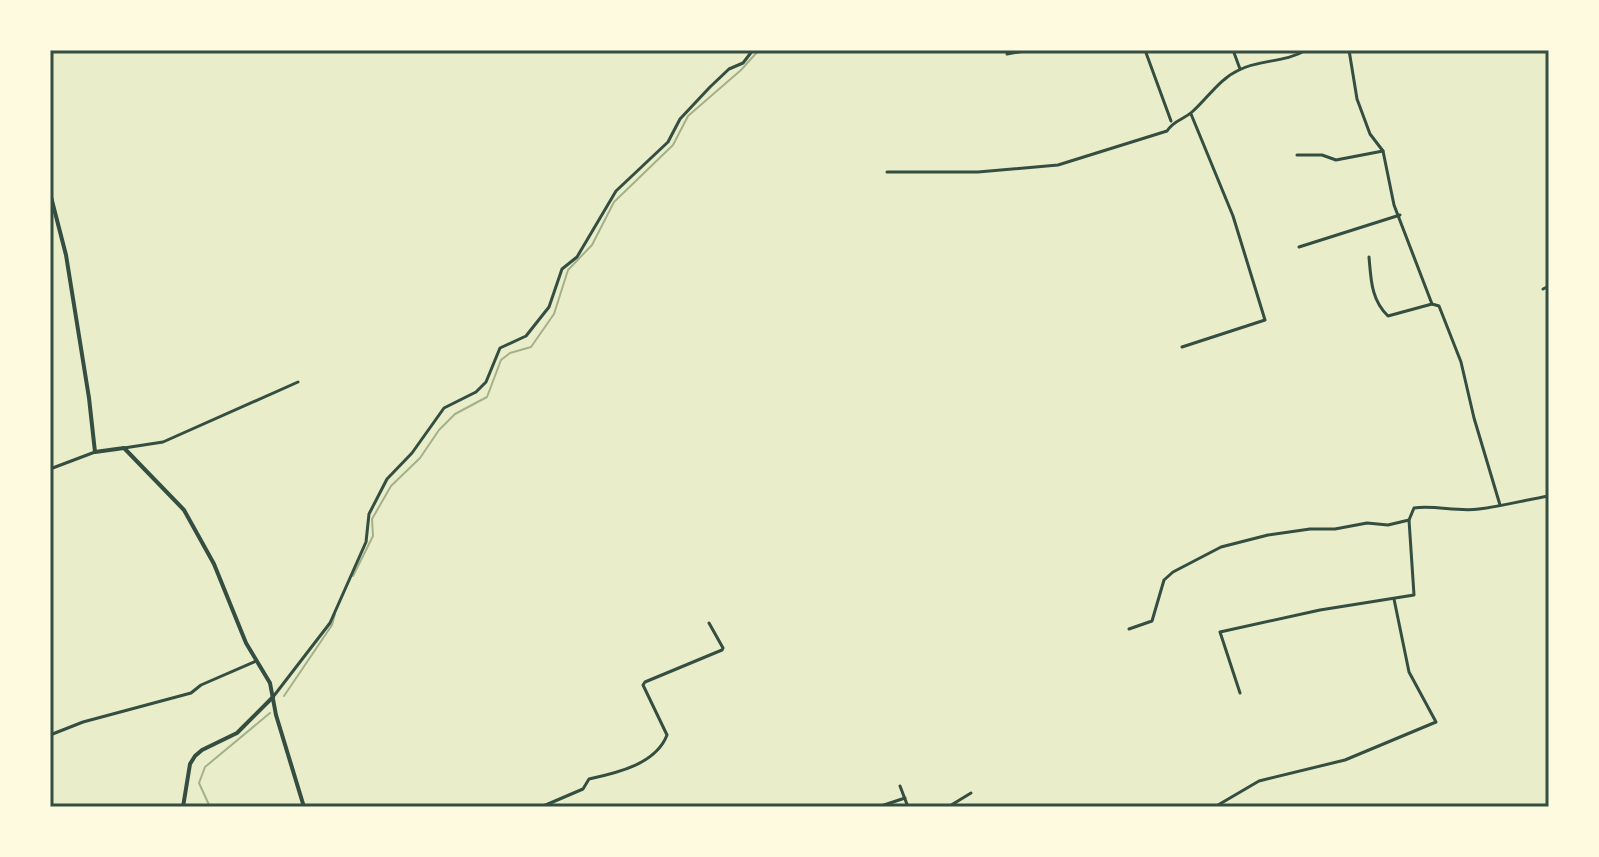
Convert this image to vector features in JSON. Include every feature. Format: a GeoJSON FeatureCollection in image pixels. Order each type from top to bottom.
{"type":"FeatureCollection","features":[{"type":"Feature","properties":{"kind":"street"},"geometry":{"type":"LineString","coordinates":[[183,807],[190,764],[195,756],[237,733],[273,697],[330,623],[366,542],[373,505],[387,479],[412,453],[444,408],[476,392],[486,382],[500,348],[526,336],[549,307],[562,269],[577,257],[616,191],[668,142],[680,119],[710,87],[729,69],[743,63],[753,50]]}},
{"type":"Feature","properties":{"kind":"street"},"geometry":{"type":"LineString","coordinates":[[1007,54],[1029,50]]}},
{"type":"Feature","properties":{"kind":"street"},"geometry":{"type":"LineString","coordinates":[[1145,50],[1172,123]]}},
{"type":"Feature","properties":{"kind":"street"},"geometry":{"type":"LineString","coordinates":[[1233,50],[1240,69]]}},
{"type":"Feature","properties":{"kind":"street"},"geometry":{"type":"LineString","coordinates":[[887,172],[978,172],[1058,165],[1167,131],[1172,123],[1191,114],[1211,90],[1240,69],[1292,58],[1306,50]]}},
{"type":"Feature","properties":{"kind":"street"},"geometry":{"type":"LineString","coordinates":[[1349,50],[1357,99],[1370,134],[1383,151],[1394,205],[1432,304]]}},
{"type":"Feature","properties":{"kind":"street"},"geometry":{"type":"LineString","coordinates":[[1182,347],[1265,320],[1233,216],[1191,114]]}},
{"type":"Feature","properties":{"kind":"street"},"geometry":{"type":"LineString","coordinates":[[1297,155],[1322,155],[1336,160],[1383,151]]}},
{"type":"Feature","properties":{"kind":"street"},"geometry":{"type":"LineString","coordinates":[[50,193],[68,269],[95,452]]}},
{"type":"Feature","properties":{"kind":"street"},"geometry":{"type":"LineString","coordinates":[[1299,247],[1400,215]]}},
{"type":"Feature","properties":{"kind":"street"},"geometry":{"type":"LineString","coordinates":[[1369,257],[1371,285],[1388,316],[1432,304],[1439,306],[1461,362],[1500,505]]}},
{"type":"Feature","properties":{"kind":"street"},"geometry":{"type":"LineString","coordinates":[[1543,289],[1549,286]]}},
{"type":"Feature","properties":{"kind":"street"},"geometry":{"type":"LineString","coordinates":[[50,469],[95,452],[163,442],[298,382]]}},
{"type":"Feature","properties":{"kind":"street"},"geometry":{"type":"LineString","coordinates":[[124,448],[184,510],[214,564],[246,643],[270,683],[304,807]]}},
{"type":"Feature","properties":{"kind":"street"},"geometry":{"type":"LineString","coordinates":[[1240,693],[1220,632],[1320,610],[1414,595],[1409,520],[1414,508],[1428,506],[1464,510],[1549,496]]}},
{"type":"Feature","properties":{"kind":"street"},"geometry":{"type":"LineString","coordinates":[[1129,629],[1152,621],[1164,580],[1173,572],[1221,547],[1268,535],[1367,523],[1388,525],[1409,520]]}},
{"type":"Feature","properties":{"kind":"street"},"geometry":{"type":"LineString","coordinates":[[1218,805],[1259,781],[1345,760],[1436,722],[1409,672],[1394,599]]}},
{"type":"Feature","properties":{"kind":"street"},"geometry":{"type":"LineString","coordinates":[[541,807],[583,789],[589,779],[645,761],[658,750],[667,735],[643,685],[722,650],[709,623]]}},
{"type":"Feature","properties":{"kind":"street"},"geometry":{"type":"LineString","coordinates":[[50,735],[83,722],[191,693],[201,685],[257,661]]}},
{"type":"Feature","properties":{"kind":"street"},"geometry":{"type":"LineString","coordinates":[[900,786],[908,807]]}},
{"type":"Feature","properties":{"kind":"street"},"geometry":{"type":"LineString","coordinates":[[948,807],[971,793]]}},
{"type":"Feature","properties":{"kind":"street"},"geometry":{"type":"LineString","coordinates":[[878,807],[905,798]]}},
{"type":"Feature","properties":{"kind":"waterway"},"geometry":{"type":"LineString","coordinates":[[353,576],[373,536],[372,519],[391,486],[420,458],[439,430],[455,414],[487,397],[501,360],[510,353],[531,347],[554,314],[568,270],[592,245],[614,202],[673,145],[688,116],[759,50]]}},
{"type":"Feature","properties":{"kind":"waterway"},"geometry":{"type":"LineString","coordinates":[[284,696],[332,625],[335,614]]}},
{"type":"Feature","properties":{"kind":"waterway"},"geometry":{"type":"LineString","coordinates":[[210,807],[199,783],[205,767],[270,713]]}}]}
